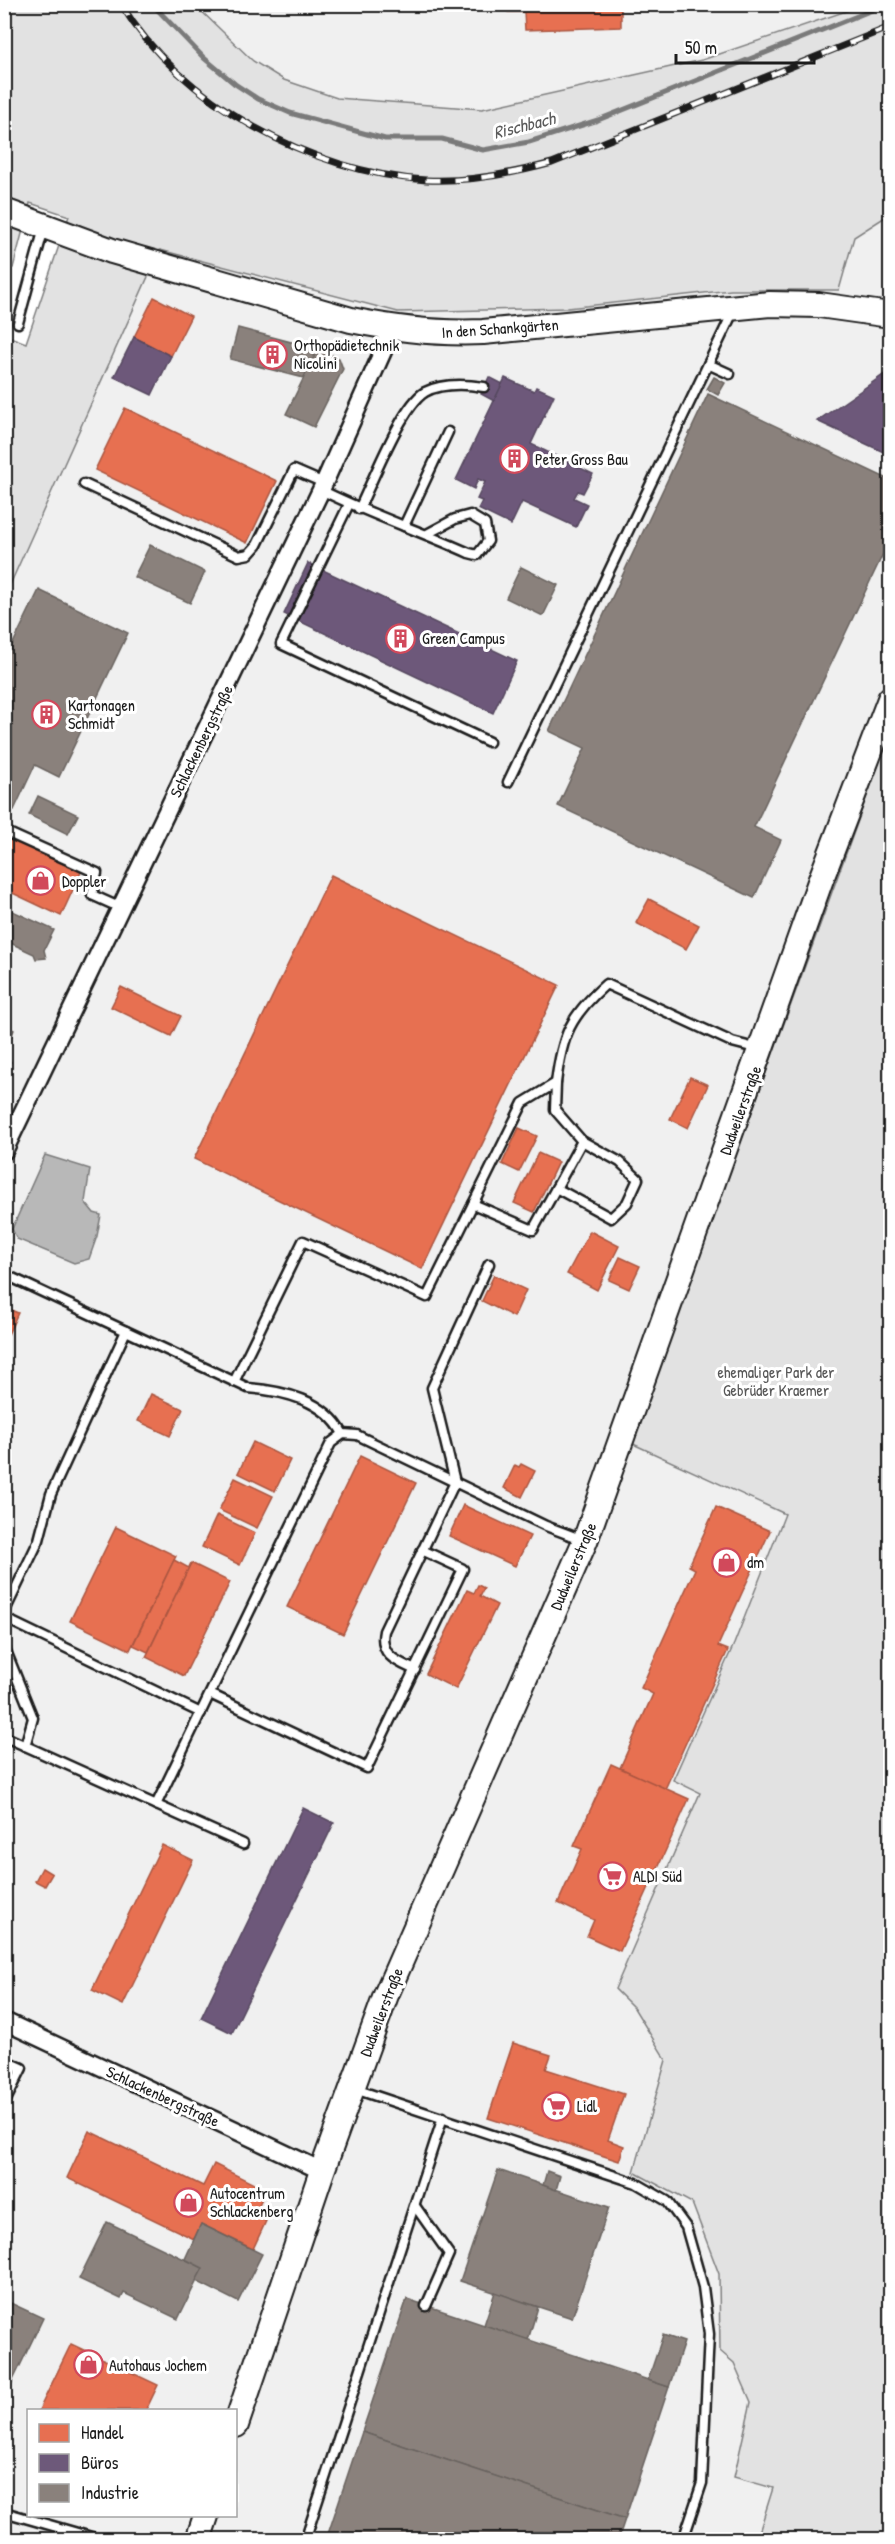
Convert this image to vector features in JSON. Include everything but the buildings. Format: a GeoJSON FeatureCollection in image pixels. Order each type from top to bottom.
{"type":"FeatureCollection","features":[{"type":"Feature","properties":{"kind":"main road","name":"In den Schankgärten"},"geometry":{"type":"LineString","coordinates":[[4,211],[44,228],[183,273],[390,328],[449,334],[483,332],[797,303],[879,314],[891,324]]}},
{"type":"Feature","properties":{"kind":"main road","name":"Dudweilerstraße"},"geometry":{"type":"LineString","coordinates":[[237,2422],[322,2171],[413,1931],[585,1541],[822,879],[891,699]]}},
{"type":"Feature","properties":{"kind":"main road"},"geometry":{"type":"LineString","coordinates":[[198,2540],[206,2517]]}},
{"type":"Feature","properties":{"kind":"street","name":"Schlackenbergstraße"},"geometry":{"type":"LineString","coordinates":[[4,1151],[322,487],[383,351],[390,328]]}},
{"type":"Feature","properties":{"kind":"street","name":"Schlackenbergstraße"},"geometry":{"type":"LineString","coordinates":[[4,2021],[322,2171]]}},
{"type":"Feature","properties":{"kind":"lane"},"geometry":{"type":"LineString","coordinates":[[18,323],[44,228]]}},
{"type":"Feature","properties":{"kind":"lane"},"geometry":{"type":"LineString","coordinates":[[508,782],[735,307]]}},
{"type":"Feature","properties":{"kind":"lane"},"geometry":{"type":"LineString","coordinates":[[708,364],[730,374]]}},
{"type":"Feature","properties":{"kind":"lane"},"geometry":{"type":"LineString","coordinates":[[359,509],[407,412],[418,397],[437,387],[463,385],[484,387]]}},
{"type":"Feature","properties":{"kind":"lane"},"geometry":{"type":"LineString","coordinates":[[404,526],[448,432]]}},
{"type":"Feature","properties":{"kind":"lane"},"geometry":{"type":"LineString","coordinates":[[84,484],[239,556],[249,554],[257,545],[294,470],[359,509],[477,555],[488,542],[484,524],[470,515],[455,519],[427,534]]}},
{"type":"Feature","properties":{"kind":"lane"},"geometry":{"type":"LineString","coordinates":[[349,504],[281,644],[489,742]]}},
{"type":"Feature","properties":{"kind":"lane"},"geometry":{"type":"LineString","coordinates":[[4,831],[97,873],[92,895],[121,908]]}},
{"type":"Feature","properties":{"kind":"lane"},"geometry":{"type":"LineString","coordinates":[[556,1188],[611,1218],[627,1203],[638,1179],[620,1162],[582,1142],[555,1110],[560,1046],[580,1007],[606,984],[732,1042],[761,1050]]}},
{"type":"Feature","properties":{"kind":"lane"},"geometry":{"type":"LineString","coordinates":[[234,1382],[303,1241],[427,1297],[523,1103],[556,1083]]}},
{"type":"Feature","properties":{"kind":"lane"},"geometry":{"type":"LineString","coordinates":[[473,1204],[533,1230],[582,1142]]}},
{"type":"Feature","properties":{"kind":"lane"},"geometry":{"type":"LineString","coordinates":[[415,1670],[386,1653],[381,1643],[384,1631],[455,1482],[432,1388],[489,1264]]}},
{"type":"Feature","properties":{"kind":"lane"},"geometry":{"type":"LineString","coordinates":[[4,1274],[248,1388],[276,1390],[317,1407],[336,1420],[343,1434]]}},
{"type":"Feature","properties":{"kind":"lane"},"geometry":{"type":"LineString","coordinates":[[4,1613],[39,1540],[51,1494],[126,1331]]}},
{"type":"Feature","properties":{"kind":"lane"},"geometry":{"type":"LineString","coordinates":[[156,1805],[332,1443],[343,1434],[357,1435],[585,1541]]}},
{"type":"Feature","properties":{"kind":"lane"},"geometry":{"type":"LineString","coordinates":[[210,1694],[368,1768],[463,1569],[422,1550]]}},
{"type":"Feature","properties":{"kind":"lane"},"geometry":{"type":"LineString","coordinates":[[4,1618],[201,1713]]}},
{"type":"Feature","properties":{"kind":"lane"},"geometry":{"type":"LineString","coordinates":[[4,1646],[33,1718],[26,1746]]}},
{"type":"Feature","properties":{"kind":"lane"},"geometry":{"type":"LineString","coordinates":[[10,1739],[243,1844]]}},
{"type":"Feature","properties":{"kind":"lane"},"geometry":{"type":"LineString","coordinates":[[4,2060],[22,2068],[4,2104]]}},
{"type":"Feature","properties":{"kind":"lane"},"geometry":{"type":"LineString","coordinates":[[352,2088],[636,2183],[667,2201],[686,2227],[703,2287],[709,2334],[702,2483],[683,2540]]}},
{"type":"Feature","properties":{"kind":"lane"},"geometry":{"type":"LineString","coordinates":[[305,2540],[443,2117]]}},
{"type":"Feature","properties":{"kind":"lane"},"geometry":{"type":"LineString","coordinates":[[415,2206],[449,2254],[426,2306]]}},
{"type":"Feature","properties":{"kind":"lane"},"geometry":{"type":"LineString","coordinates":[[4,2512],[102,2540]]}},
{"type":"Feature","properties":{"kind":"shaded area"},"geometry":{"type":"Polygon","coordinates":[[[195,5],[864,5],[702,60],[482,109],[337,98],[284,80],[253,61],[195,5]]]}},
{"type":"Feature","properties":{"kind":"shaded area"},"geometry":{"type":"Polygon","coordinates":[[[890,214],[890,733],[632,1443],[786,1513],[734,1644],[673,1781],[701,1792],[615,1989],[634,2008],[666,2061],[634,2172],[692,2203],[719,2274],[720,2351],[734,2363],[751,2402],[734,2477],[773,2488],[757,2539],[5,2540],[5,596],[160,250],[398,312],[568,308],[731,290],[839,290],[854,237],[890,214]]]}},
{"type":"Feature","properties":{"kind":"shaded area"},"geometry":{"type":"Polygon","coordinates":[[[45,1155],[90,1169],[85,1202],[94,1213],[101,1215],[89,1259],[74,1263],[17,1239],[12,1229],[45,1155]]]}},
{"type":"Feature","properties":{"kind":"green space"},"geometry":{"type":"Polygon","coordinates":[[[5,5],[195,5],[253,61],[284,80],[337,98],[482,109],[702,60],[864,5],[890,5],[890,214],[854,237],[839,290],[731,290],[568,308],[398,312],[160,250],[5,596],[5,335],[26,343],[69,216],[30,203],[13,268],[5,267],[5,5]]]}},
{"type":"Feature","properties":{"kind":"green space","name":"ehemaliger Park der Gebrüder Kraemer"},"geometry":{"type":"Polygon","coordinates":[[[890,733],[890,2539],[757,2539],[773,2488],[734,2477],[751,2402],[734,2363],[720,2351],[719,2274],[692,2203],[634,2172],[666,2060],[634,2008],[615,1989],[700,1793],[673,1780],[734,1644],[785,1514],[631,1443],[890,733]]]}},
{"type":"Feature","properties":{"kind":"waterway","name":"Rischbach"},"geometry":{"type":"LineString","coordinates":[[152,4],[204,58],[235,84],[258,99],[290,113],[385,139],[442,139],[483,150],[529,142],[598,120],[887,4]]}},
{"type":"Feature","properties":{"kind":"railway"},"geometry":{"type":"LineString","coordinates":[[121,4],[146,40],[178,72],[214,101],[253,126],[295,147],[339,163],[383,174],[426,180],[458,180],[490,176],[552,163],[890,27]]}},
{"type":"Feature","properties":{"kind":"place","name":"Orthopädietechnik Nicolini"},"geometry":{"type":"Point","coordinates":[273,354]}},
{"type":"Feature","properties":{"kind":"place","name":"Peter Gross Bau"},"geometry":{"type":"Point","coordinates":[514,459]}},
{"type":"Feature","properties":{"kind":"place","name":"Green Campus"},"geometry":{"type":"Point","coordinates":[401,638]}},
{"type":"Feature","properties":{"kind":"place","name":"Kartonagen Schmidt"},"geometry":{"type":"Point","coordinates":[47,714]}},
{"type":"Feature","properties":{"kind":"place","name":"Doppler"},"geometry":{"type":"Point","coordinates":[41,881]}},
{"type":"Feature","properties":{"kind":"place","name":"dm"},"geometry":{"type":"Point","coordinates":[726,1562]}},
{"type":"Feature","properties":{"kind":"place","name":"ALDI Süd"},"geometry":{"type":"Point","coordinates":[612,1876]}},
{"type":"Feature","properties":{"kind":"place","name":"Lidl"},"geometry":{"type":"Point","coordinates":[556,2106]}},
{"type":"Feature","properties":{"kind":"place","name":"Autocentrum Schlackenberg"},"geometry":{"type":"Point","coordinates":[189,2202]}},
{"type":"Feature","properties":{"kind":"place","name":"Autohaus Jochem"},"geometry":{"type":"Point","coordinates":[88,2365]}}]}
